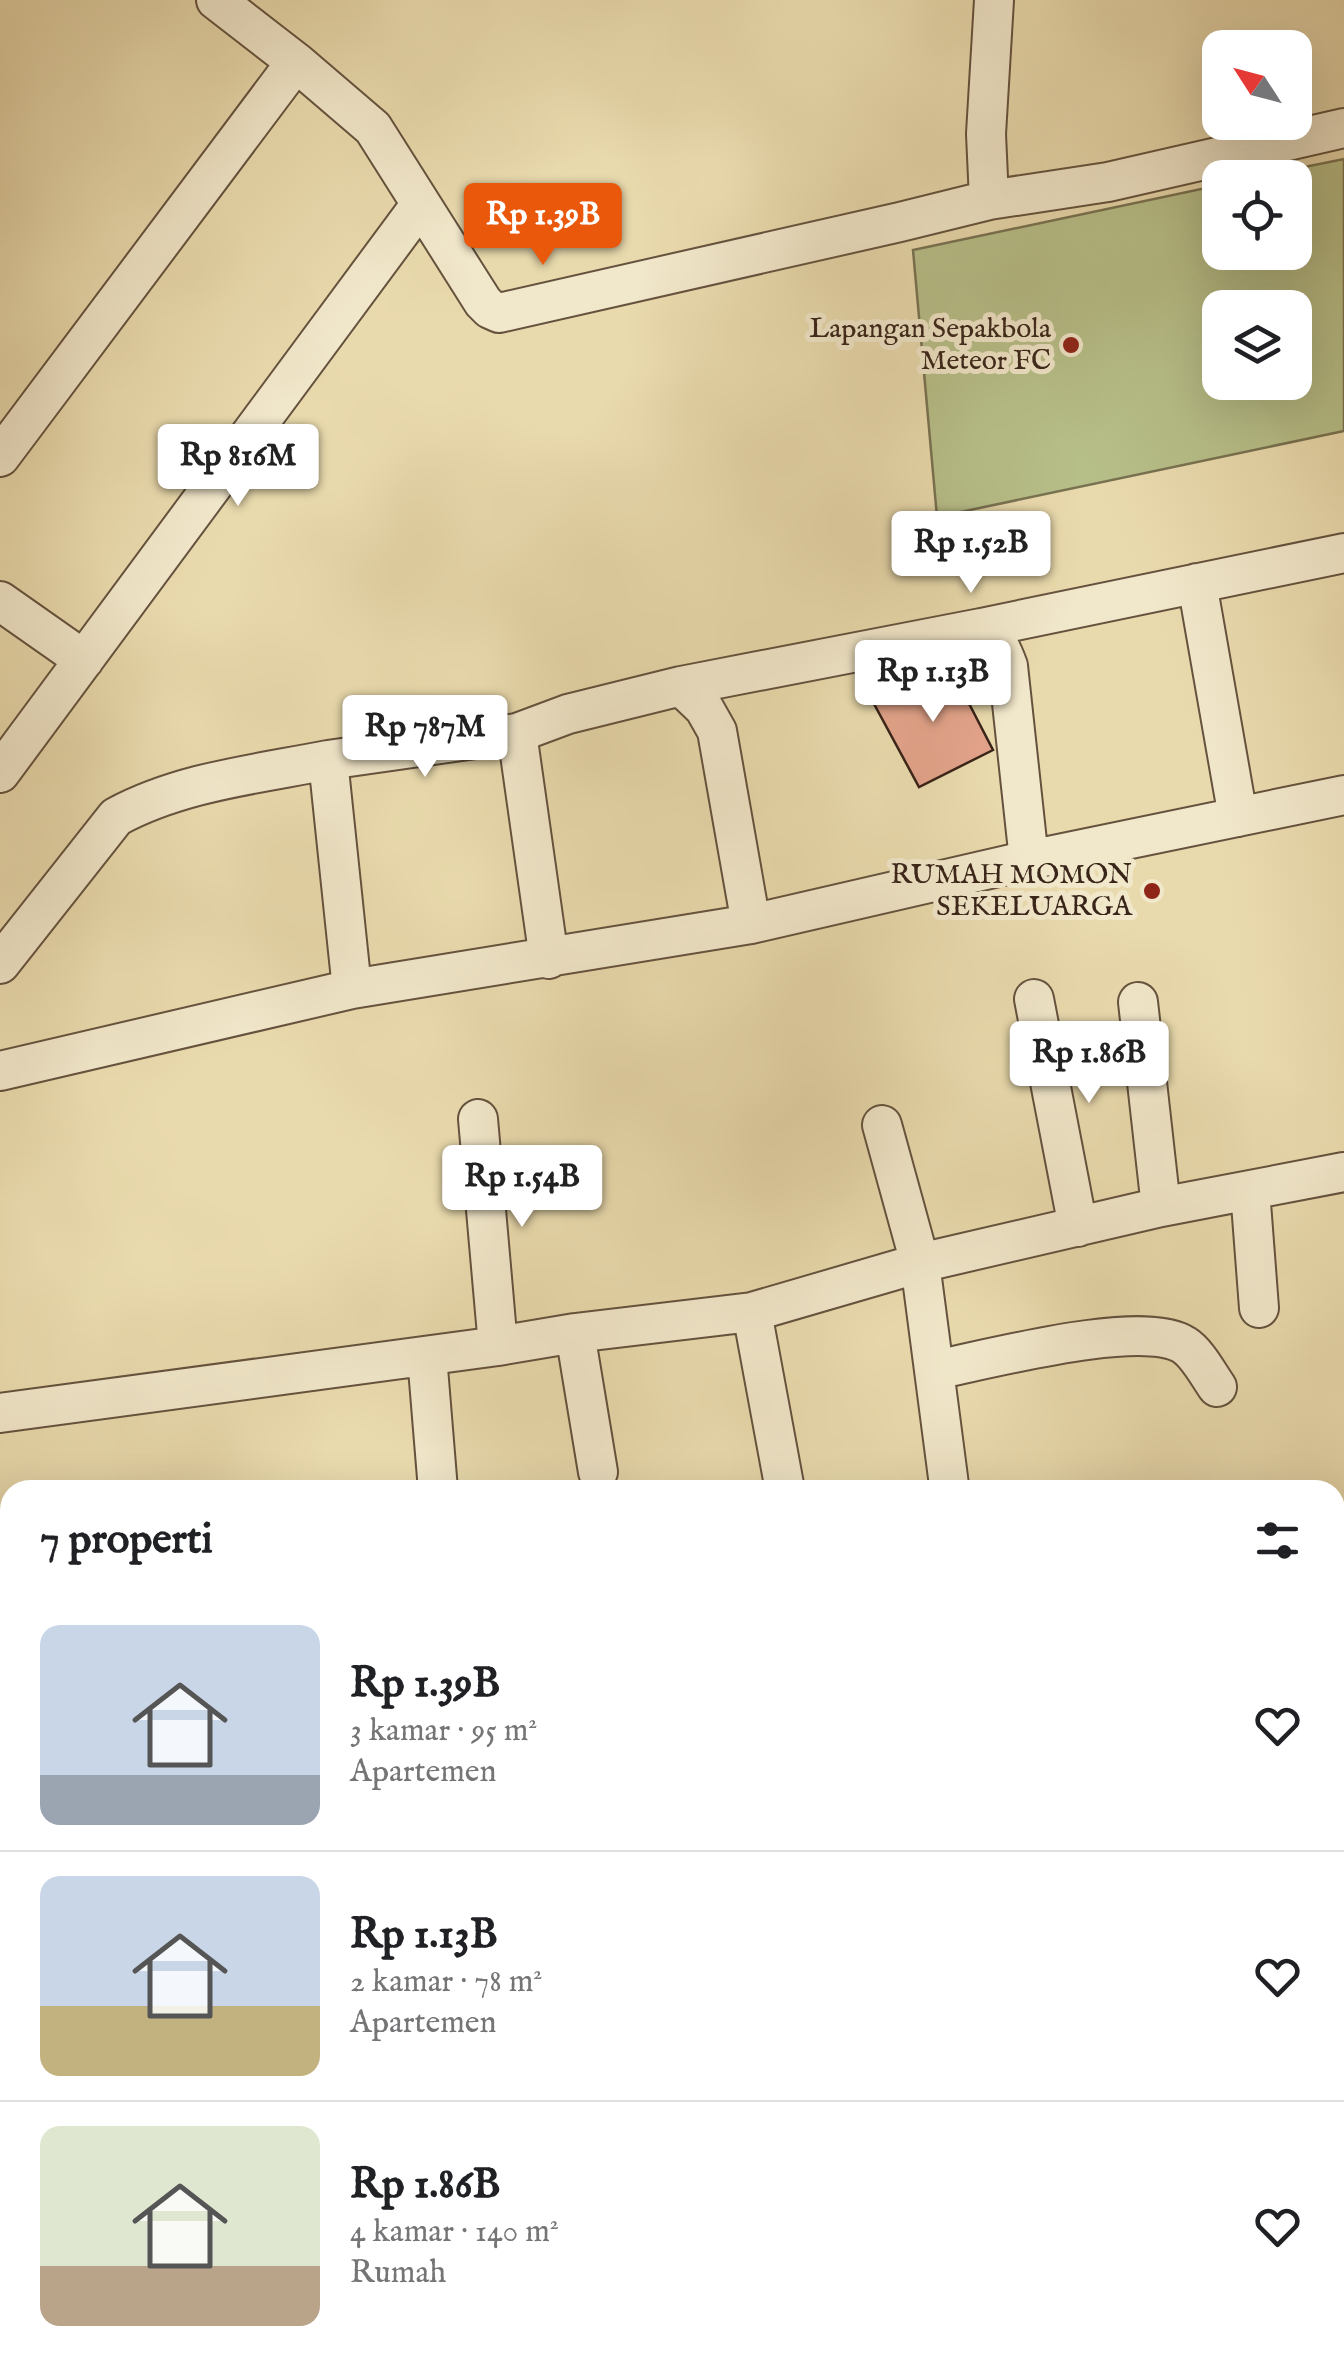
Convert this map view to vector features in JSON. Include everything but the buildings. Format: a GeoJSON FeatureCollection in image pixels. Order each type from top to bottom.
{"type":"FeatureCollection","features":[{"type":"Feature","properties":{"kind":"street"},"geometry":{"type":"LineString","coordinates":[[216,0],[373,128],[482,302],[500,313],[988,200],[1108,182],[1344,128]]}},
{"type":"Feature","properties":{"kind":"street"},"geometry":{"type":"LineString","coordinates":[[988,200],[986,134],[994,0]]}},
{"type":"Feature","properties":{"kind":"street"},"geometry":{"type":"LineString","coordinates":[[0,457],[296,62]]}},
{"type":"Feature","properties":{"kind":"street"},"geometry":{"type":"LineString","coordinates":[[0,773],[421,204]]}},
{"type":"Feature","properties":{"kind":"street"},"geometry":{"type":"LineString","coordinates":[[0,964],[116,817],[197,786],[328,760],[516,733],[568,714],[681,686],[1344,552]]}},
{"type":"Feature","properties":{"kind":"street"},"geometry":{"type":"LineString","coordinates":[[1197,583],[1238,817]]}},
{"type":"Feature","properties":{"kind":"street"},"geometry":{"type":"LineString","coordinates":[[0,600],[84,660]]}},
{"type":"Feature","properties":{"kind":"street"},"geometry":{"type":"LineString","coordinates":[[981,628],[998,643],[1008,666],[1029,860]]}},
{"type":"Feature","properties":{"kind":"street"},"geometry":{"type":"LineString","coordinates":[[681,686],[704,708],[718,731],[751,924]]}},
{"type":"Feature","properties":{"kind":"street"},"geometry":{"type":"LineString","coordinates":[[516,733],[549,958]]}},
{"type":"Feature","properties":{"kind":"street"},"geometry":{"type":"LineString","coordinates":[[328,760],[352,989]]}},
{"type":"Feature","properties":{"kind":"street"},"geometry":{"type":"LineString","coordinates":[[0,1071],[352,989],[751,924],[1344,794]]}},
{"type":"Feature","properties":{"kind":"street"},"geometry":{"type":"LineString","coordinates":[[1034,998],[1078,1227]]}},
{"type":"Feature","properties":{"kind":"street"},"geometry":{"type":"LineString","coordinates":[[1138,1002],[1161,1207]]}},
{"type":"Feature","properties":{"kind":"street"},"geometry":{"type":"LineString","coordinates":[[478,1119],[498,1346]]}},
{"type":"Feature","properties":{"kind":"street"},"geometry":{"type":"LineString","coordinates":[[882,1125],[920,1263],[949,1480]]}},
{"type":"Feature","properties":{"kind":"street"},"geometry":{"type":"LineString","coordinates":[[0,1413],[752,1312],[920,1263],[1161,1207],[1344,1172]]}},
{"type":"Feature","properties":{"kind":"street"},"geometry":{"type":"LineString","coordinates":[[1250,1190],[1259,1308]]}},
{"type":"Feature","properties":{"kind":"street"},"geometry":{"type":"LineString","coordinates":[[752,1312],[783,1480]]}},
{"type":"Feature","properties":{"kind":"street"},"geometry":{"type":"LineString","coordinates":[[575,1333],[598,1472]]}},
{"type":"Feature","properties":{"kind":"street"},"geometry":{"type":"LineString","coordinates":[[935,1370],[1099,1337],[1168,1337],[1188,1346],[1217,1387]]}},
{"type":"Feature","properties":{"kind":"street"},"geometry":{"type":"LineString","coordinates":[[426,1356],[437,1480]]}},
{"type":"Feature","properties":{"kind":"green space","name":"Lapangan Sepakbola Meteor FC"},"geometry":{"type":"Polygon","coordinates":[[[1344,159],[1344,431],[937,517],[913,250],[1202,189],[1202,270],[1312,270],[1312,165],[1344,159]]]}},
{"type":"Feature","properties":{"kind":"place","name":"Lapangan Sepakbola Meteor FC"},"geometry":{"type":"Point","coordinates":[1071,345]}},
{"type":"Feature","properties":{"kind":"place","name":"RUMAH MOMON SEKELUARGA"},"geometry":{"type":"Point","coordinates":[1152,891]}}]}
